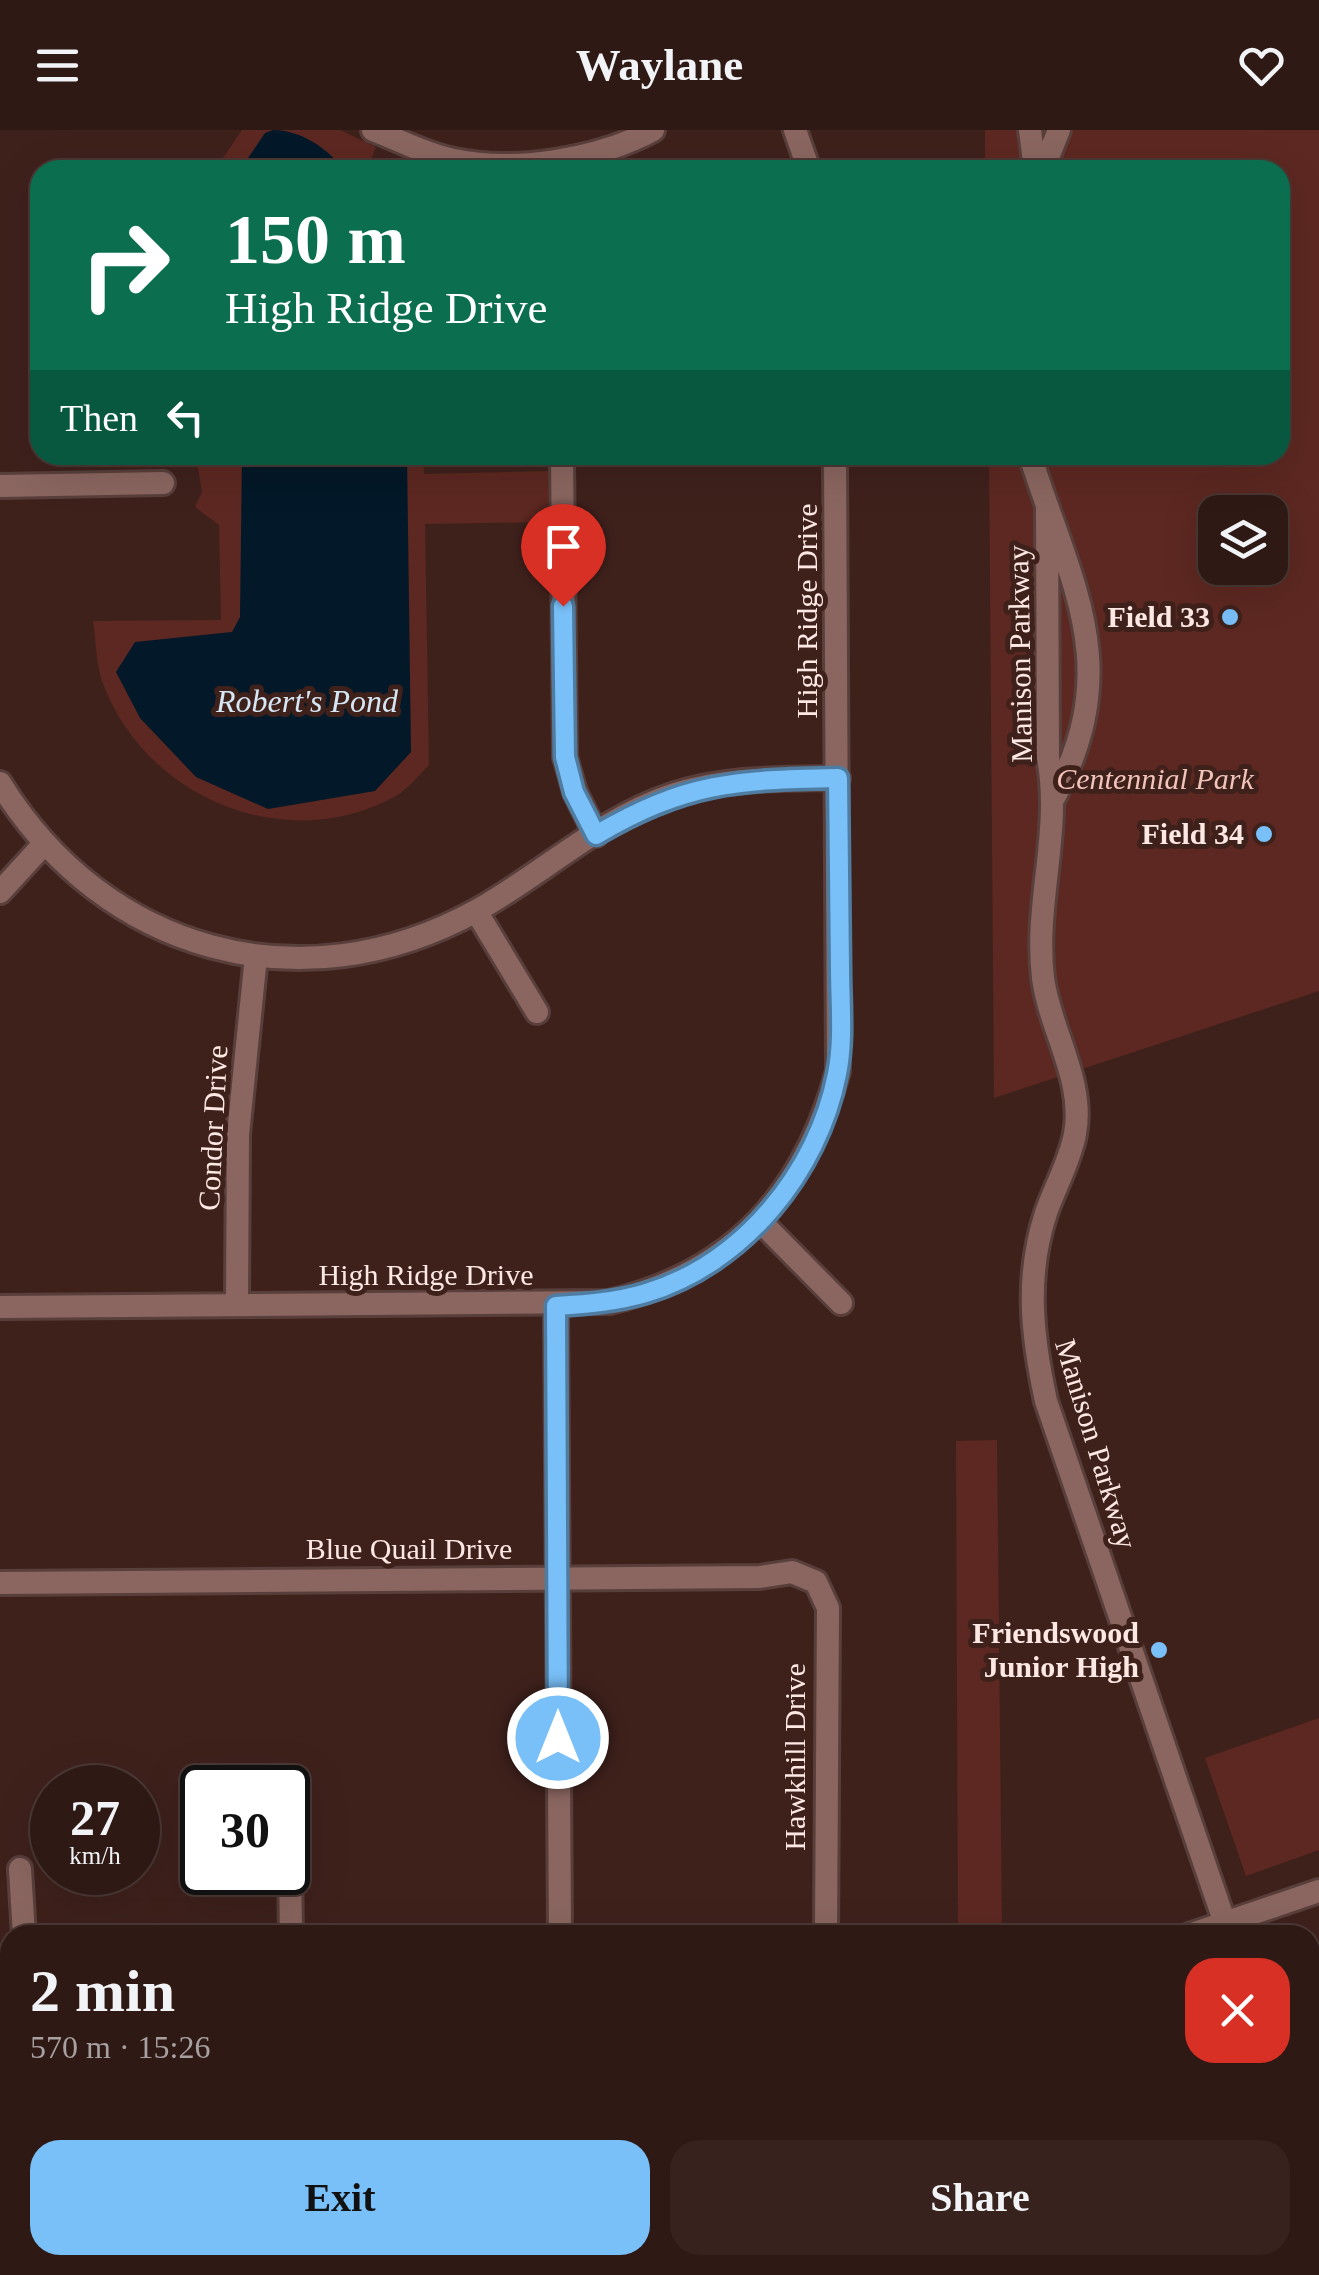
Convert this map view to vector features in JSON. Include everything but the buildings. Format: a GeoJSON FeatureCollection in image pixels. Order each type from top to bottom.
{"type":"FeatureCollection","features":[{"type":"Feature","properties":{"kind":"street"},"geometry":{"type":"LineString","coordinates":[[373,130],[452,160]]}},
{"type":"Feature","properties":{"kind":"street"},"geometry":{"type":"LineString","coordinates":[[570,160],[652,130]]}},
{"type":"Feature","properties":{"kind":"street"},"geometry":{"type":"LineString","coordinates":[[795,130],[806,160]]}},
{"type":"Feature","properties":{"kind":"street"},"geometry":{"type":"LineString","coordinates":[[1030,130],[1034,160]]}},
{"type":"Feature","properties":{"kind":"street"},"geometry":{"type":"LineString","coordinates":[[1048,160],[1059,130]]}},
{"type":"Feature","properties":{"kind":"street"},"geometry":{"type":"LineString","coordinates":[[562,465],[565,757],[574,792],[596,835]]}},
{"type":"Feature","properties":{"kind":"street","name":"High Ridge Drive"},"geometry":{"type":"LineString","coordinates":[[0,1307],[556,1306],[609,1302],[648,1293],[692,1273],[760,1221],[790,1185],[813,1147],[838,1071],[835,465]]}},
{"type":"Feature","properties":{"kind":"street","name":"Manison Parkway"},"geometry":{"type":"LineString","coordinates":[[1033,465],[1078,587],[1090,644],[1087,704],[1076,757],[1055,796]]}},
{"type":"Feature","properties":{"kind":"street"},"geometry":{"type":"LineString","coordinates":[[0,486],[163,483]]}},
{"type":"Feature","properties":{"kind":"street","name":"Manison Parkway"},"geometry":{"type":"LineString","coordinates":[[1048,510],[1048,758],[1055,796],[1041,901],[1040,948],[1053,1025],[1077,1101],[1076,1133],[1040,1232],[1032,1273],[1031,1331],[1046,1401],[1226,1925]]}},
{"type":"Feature","properties":{"kind":"street"},"geometry":{"type":"LineString","coordinates":[[0,783],[44,845],[113,906],[190,941],[256,956],[323,959],[426,935],[476,911],[639,809],[716,783],[838,778]]}},
{"type":"Feature","properties":{"kind":"street"},"geometry":{"type":"LineString","coordinates":[[0,892],[44,845]]}},
{"type":"Feature","properties":{"kind":"street"},"geometry":{"type":"LineString","coordinates":[[476,911],[538,1012]]}},
{"type":"Feature","properties":{"kind":"street","name":"Condor Drive"},"geometry":{"type":"LineString","coordinates":[[237,1304],[238,1134],[256,956]]}},
{"type":"Feature","properties":{"kind":"street"},"geometry":{"type":"LineString","coordinates":[[760,1221],[841,1303]]}},
{"type":"Feature","properties":{"kind":"street"},"geometry":{"type":"LineString","coordinates":[[556,1306],[560,1925]]}},
{"type":"Feature","properties":{"kind":"street","name":"Blue Quail Drive"},"geometry":{"type":"LineString","coordinates":[[0,1582],[557,1580],[760,1577],[792,1572],[816,1582]]}},
{"type":"Feature","properties":{"kind":"street","name":"Hawkhill Drive"},"geometry":{"type":"LineString","coordinates":[[816,1582],[828,1608],[826,1925]]}},
{"type":"Feature","properties":{"kind":"street"},"geometry":{"type":"LineString","coordinates":[[20,1870],[23,1925]]}},
{"type":"Feature","properties":{"kind":"street"},"geometry":{"type":"LineString","coordinates":[[1237,1925],[1319,1891]]}},
{"type":"Feature","properties":{"kind":"street"},"geometry":{"type":"LineString","coordinates":[[291,1895],[292,1925]]}},
{"type":"Feature","properties":{"kind":"green space"},"geometry":{"type":"Polygon","coordinates":[[[242,130],[340,130],[376,147],[371,160],[222,160],[242,130]]]}},
{"type":"Feature","properties":{"kind":"green space","name":"Centennial Park"},"geometry":{"type":"Polygon","coordinates":[[[985,130],[1319,130],[1319,991],[994,1098],[989,465],[1290,465],[1290,160],[985,160],[985,130]]]}},
{"type":"Feature","properties":{"kind":"green space"},"geometry":{"type":"Polygon","coordinates":[[[197,465],[424,465],[424,474],[549,471],[548,522],[425,524],[429,765],[396,796],[354,813],[310,820],[266,817],[224,805],[184,785],[150,757],[122,722],[102,681],[93,621],[221,620],[219,525],[195,507],[202,492],[197,465]]]}},
{"type":"Feature","properties":{"kind":"green space"},"geometry":{"type":"Polygon","coordinates":[[[997,1440],[1002,1925],[958,1925],[956,1441],[997,1440]]]}},
{"type":"Feature","properties":{"kind":"green space"},"geometry":{"type":"Polygon","coordinates":[[[1319,1718],[1319,1850],[1246,1876],[1205,1758],[1319,1718]]]}},
{"type":"Feature","properties":{"kind":"water"},"geometry":{"type":"Polygon","coordinates":[[[265,133],[293,133],[313,142],[335,160],[247,160],[265,133]]]}},
{"type":"Feature","properties":{"kind":"water","name":"Robert's Pond"},"geometry":{"type":"Polygon","coordinates":[[[242,465],[407,465],[411,752],[375,791],[268,809],[196,777],[140,718],[116,672],[135,642],[232,632],[240,617],[242,465]]]}},
{"type":"Feature","properties":{"kind":"place","name":"Field 33"},"geometry":{"type":"Point","coordinates":[1230,617]}},
{"type":"Feature","properties":{"kind":"place","name":"Field 34"},"geometry":{"type":"Point","coordinates":[1264,834]}},
{"type":"Feature","properties":{"kind":"place","name":"Friendswood Junior High"},"geometry":{"type":"Point","coordinates":[1159,1650]}},
{"type":"Feature","properties":{"kind":"route"},"geometry":{"type":"LineString","coordinates":[[558,1738],[556,1306],[609,1302],[648,1293],[692,1273],[760,1221],[790,1185],[813,1147],[838,1071],[840,1027],[838,778],[716,783],[639,809],[596,835],[574,792],[565,757],[563,606]]}}]}
